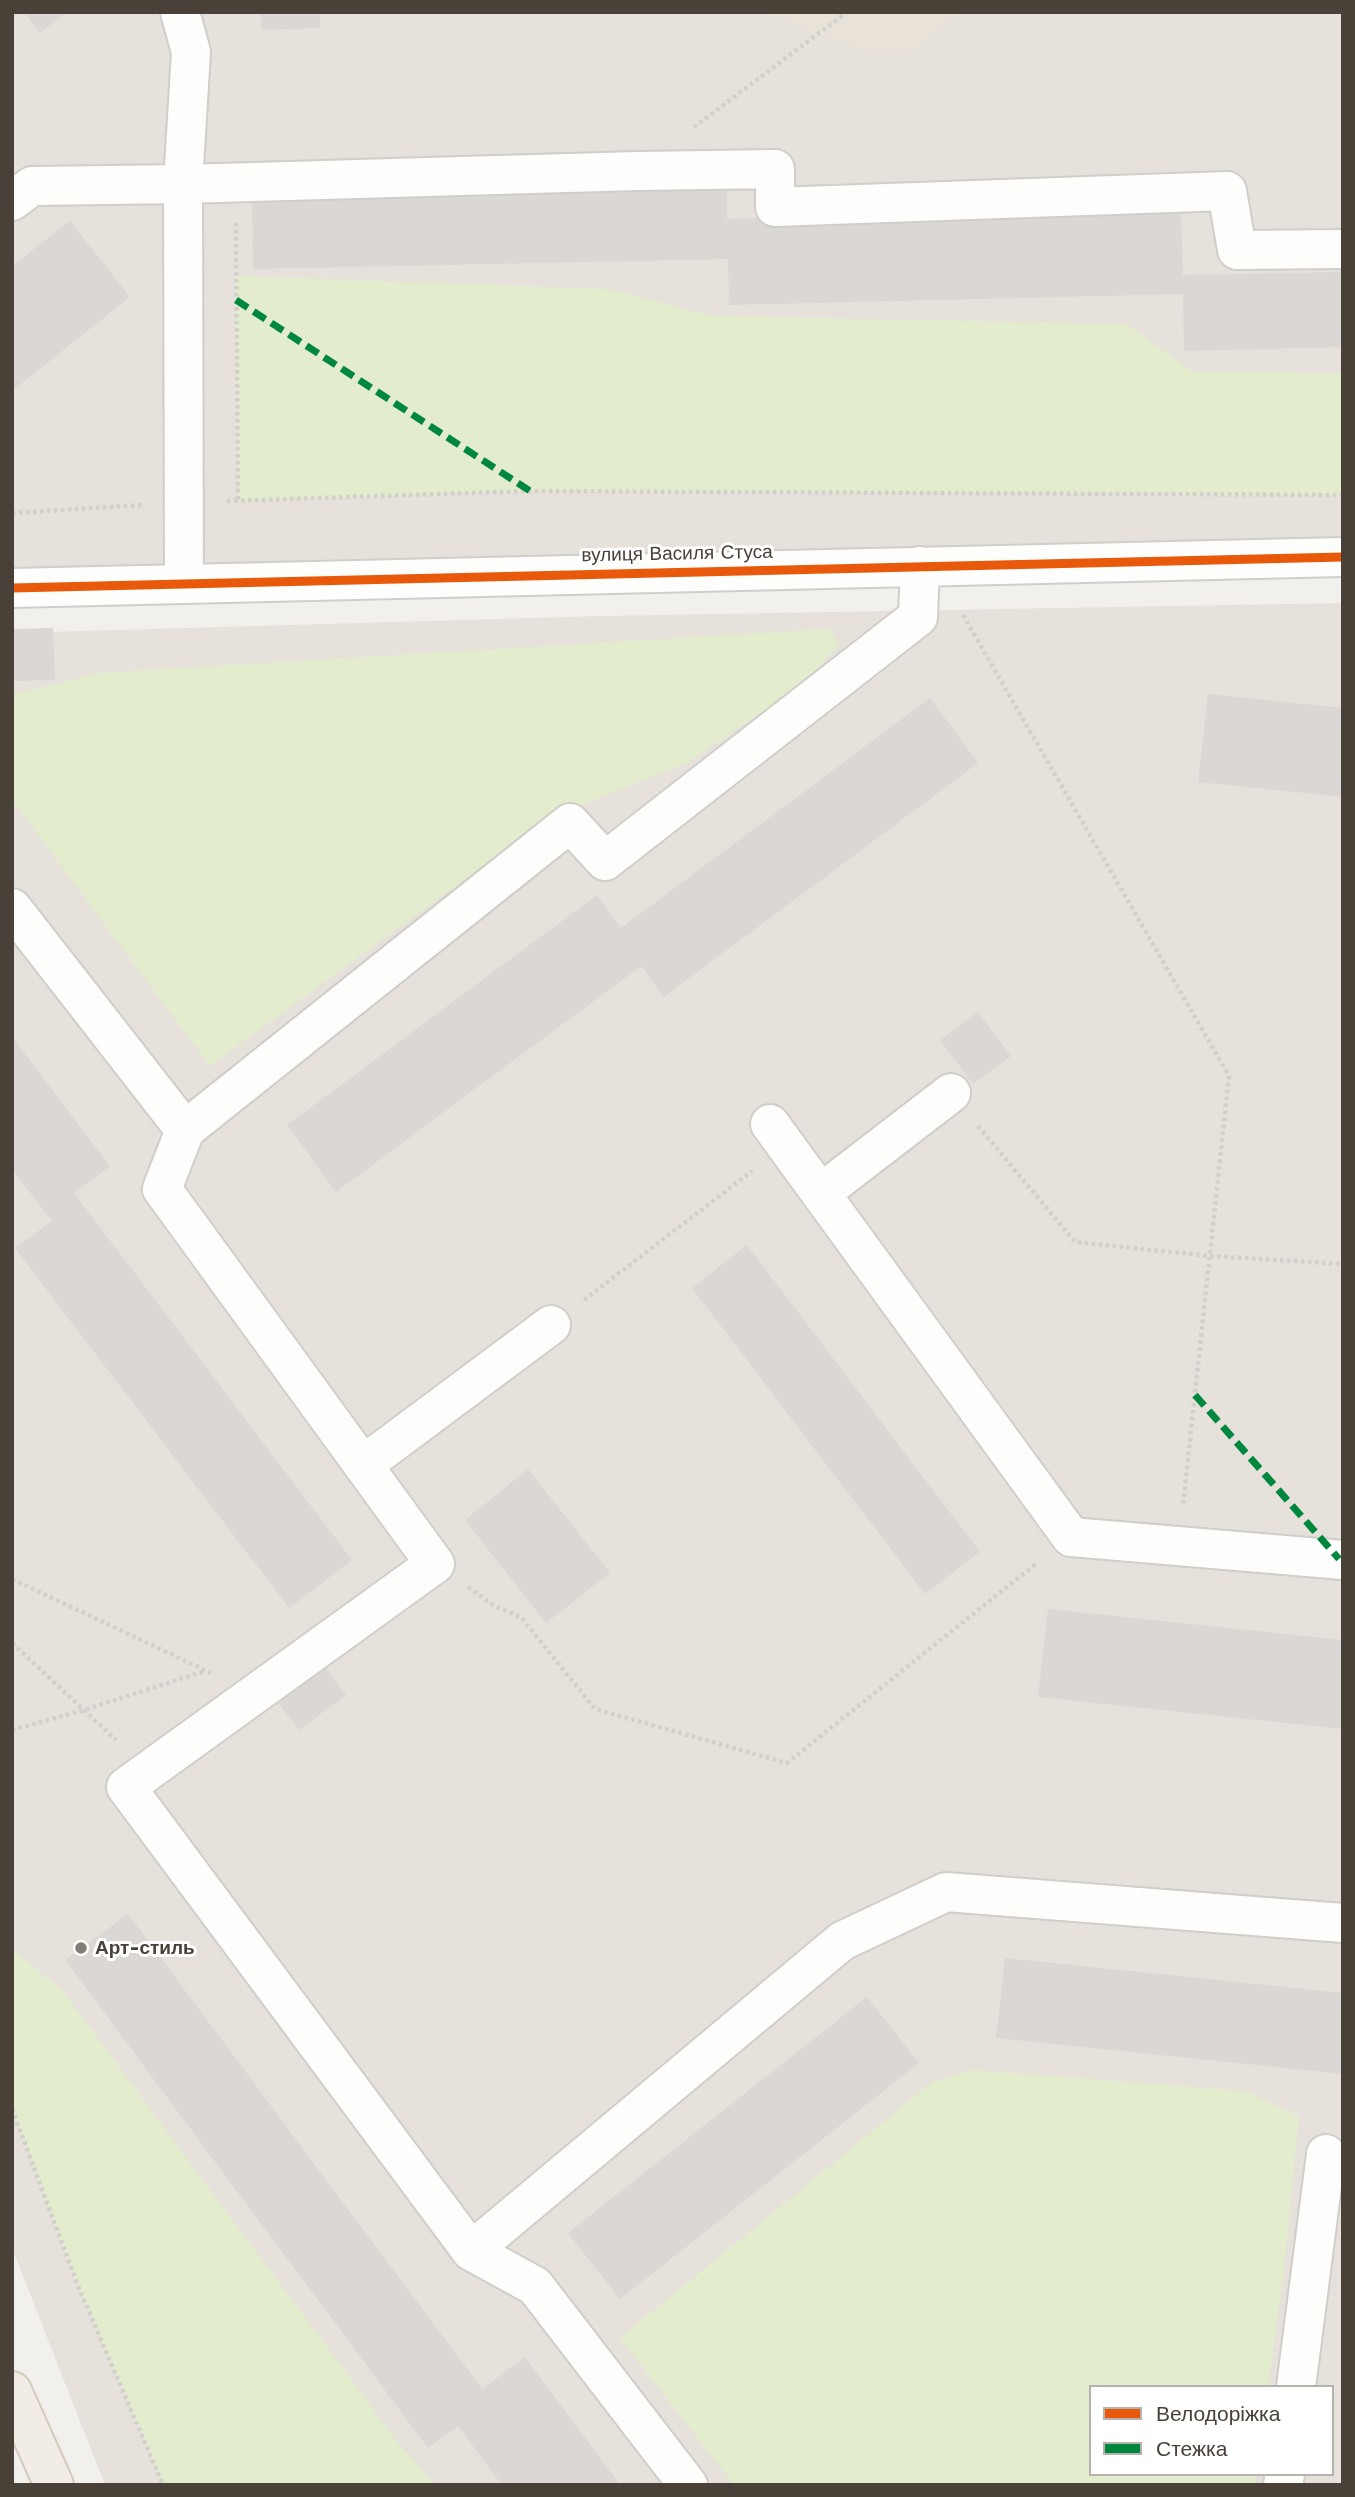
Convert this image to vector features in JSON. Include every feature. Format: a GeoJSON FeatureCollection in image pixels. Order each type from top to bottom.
{"type":"FeatureCollection","features":[{"type":"Feature","properties":{"kind":"main road"},"geometry":{"type":"LineString","coordinates":[[12,2390],[54,2485]]}},
{"type":"Feature","properties":{"kind":"street"},"geometry":{"type":"LineString","coordinates":[[180,12],[191,52],[183,184],[186,502],[184,584]]}},
{"type":"Feature","properties":{"kind":"street"},"geometry":{"type":"LineString","coordinates":[[12,201],[32,186],[236,184],[637,170],[775,169],[775,207],[1227,191],[1237,250],[1343,249]]}},
{"type":"Feature","properties":{"kind":"street","name":"вулиця Василя Стуса"},"geometry":{"type":"LineString","coordinates":[[12,588],[1343,557]]}},
{"type":"Feature","properties":{"kind":"street"},"geometry":{"type":"LineString","coordinates":[[688,2485],[535,2286],[471,2251],[126,1787],[435,1564],[162,1189],[185,1130],[570,823],[605,861],[918,617],[927,566]]}},
{"type":"Feature","properties":{"kind":"street"},"geometry":{"type":"LineString","coordinates":[[12,908],[185,1130]]}},
{"type":"Feature","properties":{"kind":"street"},"geometry":{"type":"LineString","coordinates":[[821,1193],[951,1093]]}},
{"type":"Feature","properties":{"kind":"street"},"geometry":{"type":"LineString","coordinates":[[778,1135],[1071,1537],[1343,1560]]}},
{"type":"Feature","properties":{"kind":"street"},"geometry":{"type":"LineString","coordinates":[[363,1465],[551,1325]]}},
{"type":"Feature","properties":{"kind":"street"},"geometry":{"type":"LineString","coordinates":[[471,2251],[842,1941],[946,1892],[1343,1923]]}},
{"type":"Feature","properties":{"kind":"street"},"geometry":{"type":"LineString","coordinates":[[1296,2385],[1326,2154]]}},
{"type":"Feature","properties":{"kind":"path"},"geometry":{"type":"LineString","coordinates":[[692,129],[847,12]]}},
{"type":"Feature","properties":{"kind":"path"},"geometry":{"type":"LineString","coordinates":[[236,184],[238,501]]}},
{"type":"Feature","properties":{"kind":"path"},"geometry":{"type":"LineString","coordinates":[[12,513],[186,502],[530,491],[1343,495]]}},
{"type":"Feature","properties":{"kind":"path"},"geometry":{"type":"LineString","coordinates":[[927,566],[1229,1076],[1179,1546]]}},
{"type":"Feature","properties":{"kind":"path"},"geometry":{"type":"LineString","coordinates":[[951,1093],[1075,1242],[1210,1256],[1343,1264]]}},
{"type":"Feature","properties":{"kind":"path"},"geometry":{"type":"LineString","coordinates":[[551,1325],[778,1135]]}},
{"type":"Feature","properties":{"kind":"path"},"geometry":{"type":"LineString","coordinates":[[496,1607],[521,1617],[595,1709],[787,1763],[1071,1537]]}},
{"type":"Feature","properties":{"kind":"path"},"geometry":{"type":"LineString","coordinates":[[12,1579],[205,1671],[264,1687]]}},
{"type":"Feature","properties":{"kind":"path"},"geometry":{"type":"LineString","coordinates":[[12,1643],[149,1771]]}},
{"type":"Feature","properties":{"kind":"path"},"geometry":{"type":"LineString","coordinates":[[12,1730],[205,1671]]}},
{"type":"Feature","properties":{"kind":"path"},"geometry":{"type":"LineString","coordinates":[[12,2109],[78,2286],[163,2485]]}},
{"type":"Feature","properties":{"kind":"shaded area"},"geometry":{"type":"Polygon","coordinates":[[[12,12],[1343,12],[1343,543],[12,569],[12,12]]]}},
{"type":"Feature","properties":{"kind":"shaded area"},"geometry":{"type":"Polygon","coordinates":[[[761,12],[961,12],[913,51],[869,53],[761,12]]]}},
{"type":"Feature","properties":{"kind":"shaded area"},"geometry":{"type":"Polygon","coordinates":[[[1343,603],[1343,2485],[105,2485],[12,2248],[12,633],[602,616],[1343,603]]]}},
{"type":"Feature","properties":{"kind":"green space"},"geometry":{"type":"Polygon","coordinates":[[[236,276],[608,289],[712,316],[1126,324],[1193,372],[1343,373],[1343,495],[530,491],[238,501],[236,276]]]}},
{"type":"Feature","properties":{"kind":"green space"},"geometry":{"type":"Polygon","coordinates":[[[829,629],[839,645],[800,687],[686,763],[583,804],[529,832],[210,1066],[12,800],[12,695],[99,673],[829,629]]]}},
{"type":"Feature","properties":{"kind":"green space"},"geometry":{"type":"Polygon","coordinates":[[[12,1949],[62,1990],[400,2445],[435,2485],[164,2485],[78,2286],[12,2109],[12,1949]]]}},
{"type":"Feature","properties":{"kind":"green space"},"geometry":{"type":"Polygon","coordinates":[[[973,2070],[1245,2091],[1299,2116],[1284,2270],[1268,2385],[1089,2385],[1089,2476],[1256,2476],[1254,2485],[734,2485],[620,2338],[932,2082],[973,2070]]]}},
{"type":"Feature","properties":{"kind":"building"},"geometry":{"type":"Polygon","coordinates":[[[24,12],[67,12],[40,33],[24,12]]]}},
{"type":"Feature","properties":{"kind":"building"},"geometry":{"type":"Polygon","coordinates":[[[261,12],[320,12],[320,28],[262,30],[261,12]]]}},
{"type":"Feature","properties":{"kind":"building"},"geometry":{"type":"Polygon","coordinates":[[[727,183],[727,219],[1181,209],[1183,275],[1343,272],[1343,347],[1184,351],[1183,294],[729,305],[728,259],[253,269],[252,193],[727,183]]]}},
{"type":"Feature","properties":{"kind":"building"},"geometry":{"type":"Polygon","coordinates":[[[70,221],[130,297],[12,391],[12,266],[70,221]]]}},
{"type":"Feature","properties":{"kind":"building"},"geometry":{"type":"Polygon","coordinates":[[[53,628],[55,680],[12,681],[12,629],[53,628]]]}},
{"type":"Feature","properties":{"kind":"building"},"geometry":{"type":"Polygon","coordinates":[[[1208,694],[1343,708],[1343,797],[1198,782],[1208,694]]]}},
{"type":"Feature","properties":{"kind":"building"},"geometry":{"type":"Polygon","coordinates":[[[930,698],[978,763],[664,997],[641,966],[336,1192],[287,1125],[597,895],[621,928],[930,698]]]}},
{"type":"Feature","properties":{"kind":"building"},"geometry":{"type":"Polygon","coordinates":[[[978,1012],[1011,1056],[973,1084],[940,1040],[978,1012]]]}},
{"type":"Feature","properties":{"kind":"building"},"geometry":{"type":"Polygon","coordinates":[[[12,1037],[110,1166],[74,1193],[352,1560],[289,1608],[15,1248],[52,1221],[12,1169],[12,1037]]]}},
{"type":"Feature","properties":{"kind":"building"},"geometry":{"type":"Polygon","coordinates":[[[747,1245],[980,1552],[925,1594],[692,1288],[747,1245]]]}},
{"type":"Feature","properties":{"kind":"building"},"geometry":{"type":"Polygon","coordinates":[[[528,1469],[610,1573],[546,1623],[465,1520],[528,1469]]]}},
{"type":"Feature","properties":{"kind":"building"},"geometry":{"type":"Polygon","coordinates":[[[1048,1609],[1343,1640],[1343,1729],[1038,1697],[1048,1609]]]}},
{"type":"Feature","properties":{"kind":"building"},"geometry":{"type":"Polygon","coordinates":[[[322,1663],[346,1695],[299,1730],[275,1698],[322,1663]]]}},
{"type":"Feature","properties":{"kind":"building"},"geometry":{"type":"Polygon","coordinates":[[[128,1914],[482,2389],[525,2357],[620,2485],[502,2485],[458,2426],[428,2448],[65,1960],[128,1914]]]}},
{"type":"Feature","properties":{"kind":"building"},"geometry":{"type":"Polygon","coordinates":[[[1005,1958],[1343,1993],[1343,2074],[996,2038],[1005,1958]]]}},
{"type":"Feature","properties":{"kind":"building"},"geometry":{"type":"Polygon","coordinates":[[[867,1997],[919,2063],[620,2299],[568,2233],[867,1997]]]}},
{"type":"Feature","properties":{"kind":"marked path"},"geometry":{"type":"LineString","coordinates":[[236,300],[530,491]]}},
{"type":"Feature","properties":{"kind":"marked path"},"geometry":{"type":"LineString","coordinates":[[1195,1395],[1339,1559]]}},
{"type":"Feature","properties":{"kind":"cycle path"},"geometry":{"type":"LineString","coordinates":[[12,588],[1343,557]]}},
{"type":"Feature","properties":{"kind":"place","name":"Арт-стиль"},"geometry":{"type":"Point","coordinates":[81,1948]}}]}
